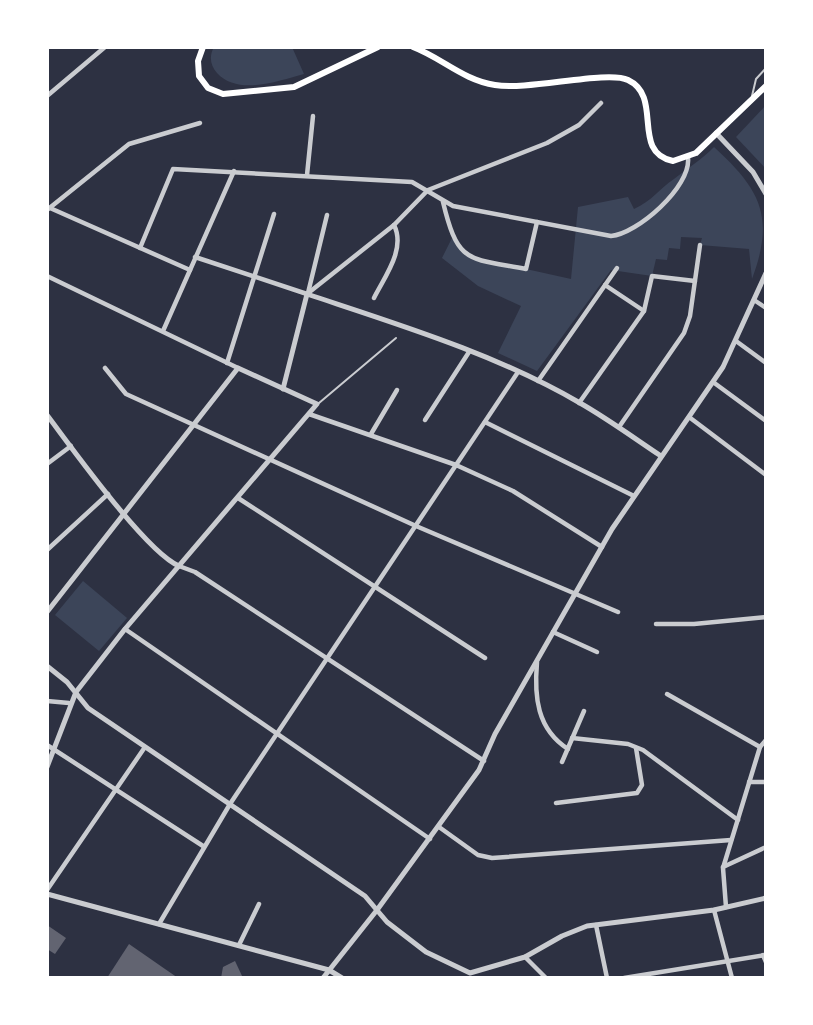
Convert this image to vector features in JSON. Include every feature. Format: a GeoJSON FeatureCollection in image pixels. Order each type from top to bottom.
{"type":"FeatureCollection","features":[{"type":"Feature","properties":{"kind":"main road"},"geometry":{"type":"LineString","coordinates":[[203,47],[198,61],[199,76],[208,88],[217,93],[281,90],[314,79],[378,47]]}},
{"type":"Feature","properties":{"kind":"main road"},"geometry":{"type":"LineString","coordinates":[[413,47],[472,80],[495,85],[526,87],[624,78],[639,88],[645,97],[648,134],[656,153],[673,161],[688,158],[766,86]]}},
{"type":"Feature","properties":{"kind":"street"},"geometry":{"type":"LineString","coordinates":[[47,96],[106,47]]}},
{"type":"Feature","properties":{"kind":"street"},"geometry":{"type":"LineString","coordinates":[[307,294],[394,225],[428,190],[547,143],[579,125],[601,103]]}},
{"type":"Feature","properties":{"kind":"street"},"geometry":{"type":"LineString","coordinates":[[307,175],[313,116]]}},
{"type":"Feature","properties":{"kind":"street"},"geometry":{"type":"LineString","coordinates":[[190,270],[49,209],[129,144],[200,123]]}},
{"type":"Feature","properties":{"kind":"street"},"geometry":{"type":"LineString","coordinates":[[716,133],[753,172],[766,194]]}},
{"type":"Feature","properties":{"kind":"street"},"geometry":{"type":"LineString","coordinates":[[140,248],[173,169],[412,182],[443,202],[605,235],[627,232],[671,196],[686,173],[688,158]]}},
{"type":"Feature","properties":{"kind":"street"},"geometry":{"type":"LineString","coordinates":[[163,331],[234,171]]}},
{"type":"Feature","properties":{"kind":"street"},"geometry":{"type":"LineString","coordinates":[[443,202],[452,238],[463,252],[480,260],[526,269],[537,222]]}},
{"type":"Feature","properties":{"kind":"street"},"geometry":{"type":"LineString","coordinates":[[227,363],[274,214]]}},
{"type":"Feature","properties":{"kind":"street"},"geometry":{"type":"LineString","coordinates":[[283,389],[327,215]]}},
{"type":"Feature","properties":{"kind":"street"},"geometry":{"type":"LineString","coordinates":[[374,298],[398,247],[394,225]]}},
{"type":"Feature","properties":{"kind":"street"},"geometry":{"type":"LineString","coordinates":[[619,427],[681,340],[690,316],[700,245]]}},
{"type":"Feature","properties":{"kind":"street"},"geometry":{"type":"LineString","coordinates":[[195,257],[408,327],[518,372],[579,402],[661,456]]}},
{"type":"Feature","properties":{"kind":"street"},"geometry":{"type":"LineString","coordinates":[[538,381],[617,268]]}},
{"type":"Feature","properties":{"kind":"street"},"geometry":{"type":"LineString","coordinates":[[323,978],[439,827],[484,761],[495,734],[602,547],[713,382],[736,341],[766,273]]}},
{"type":"Feature","properties":{"kind":"street"},"geometry":{"type":"LineString","coordinates":[[47,276],[317,404],[125,629],[76,692],[69,703],[47,767]]}},
{"type":"Feature","properties":{"kind":"street"},"geometry":{"type":"LineString","coordinates":[[579,402],[644,311],[652,276],[695,282]]}},
{"type":"Feature","properties":{"kind":"street"},"geometry":{"type":"LineString","coordinates":[[605,285],[644,311]]}},
{"type":"Feature","properties":{"kind":"street"},"geometry":{"type":"LineString","coordinates":[[754,300],[766,308]]}},
{"type":"Feature","properties":{"kind":"street"},"geometry":{"type":"LineString","coordinates":[[736,341],[766,363]]}},
{"type":"Feature","properties":{"kind":"street"},"geometry":{"type":"LineString","coordinates":[[425,420],[469,352]]}},
{"type":"Feature","properties":{"kind":"street"},"geometry":{"type":"LineString","coordinates":[[105,368],[126,394],[269,461],[618,612]]}},
{"type":"Feature","properties":{"kind":"street"},"geometry":{"type":"LineString","coordinates":[[47,612],[238,368]]}},
{"type":"Feature","properties":{"kind":"street"},"geometry":{"type":"LineString","coordinates":[[159,924],[230,804],[518,372]]}},
{"type":"Feature","properties":{"kind":"street"},"geometry":{"type":"LineString","coordinates":[[713,382],[766,421]]}},
{"type":"Feature","properties":{"kind":"street"},"geometry":{"type":"LineString","coordinates":[[370,434],[397,390]]}},
{"type":"Feature","properties":{"kind":"street"},"geometry":{"type":"LineString","coordinates":[[309,414],[456,466],[513,491],[602,547]]}},
{"type":"Feature","properties":{"kind":"street"},"geometry":{"type":"LineString","coordinates":[[47,415],[108,494],[169,560],[195,572],[484,761]]}},
{"type":"Feature","properties":{"kind":"street"},"geometry":{"type":"LineString","coordinates":[[689,417],[766,475]]}},
{"type":"Feature","properties":{"kind":"street"},"geometry":{"type":"LineString","coordinates":[[485,422],[634,496]]}},
{"type":"Feature","properties":{"kind":"street"},"geometry":{"type":"LineString","coordinates":[[47,464],[71,446]]}},
{"type":"Feature","properties":{"kind":"street"},"geometry":{"type":"LineString","coordinates":[[47,550],[108,494]]}},
{"type":"Feature","properties":{"kind":"street"},"geometry":{"type":"LineString","coordinates":[[238,498],[485,658]]}},
{"type":"Feature","properties":{"kind":"street"},"geometry":{"type":"LineString","coordinates":[[656,624],[694,624],[766,617]]}},
{"type":"Feature","properties":{"kind":"street"},"geometry":{"type":"LineString","coordinates":[[125,629],[430,838]]}},
{"type":"Feature","properties":{"kind":"street"},"geometry":{"type":"LineString","coordinates":[[552,632],[597,652]]}},
{"type":"Feature","properties":{"kind":"street"},"geometry":{"type":"LineString","coordinates":[[537,658],[535,691],[541,717],[551,736],[568,749]]}},
{"type":"Feature","properties":{"kind":"street"},"geometry":{"type":"LineString","coordinates":[[47,666],[76,692],[88,708],[365,896],[387,922],[426,951],[470,974],[484,978]]}},
{"type":"Feature","properties":{"kind":"street"},"geometry":{"type":"LineString","coordinates":[[667,694],[760,747]]}},
{"type":"Feature","properties":{"kind":"street"},"geometry":{"type":"LineString","coordinates":[[47,701],[69,703]]}},
{"type":"Feature","properties":{"kind":"street"},"geometry":{"type":"LineString","coordinates":[[562,762],[584,712]]}},
{"type":"Feature","properties":{"kind":"street"},"geometry":{"type":"LineString","coordinates":[[572,738],[636,747],[738,820]]}},
{"type":"Feature","properties":{"kind":"street"},"geometry":{"type":"LineString","coordinates":[[726,907],[723,868],[760,747],[766,740]]}},
{"type":"Feature","properties":{"kind":"street"},"geometry":{"type":"LineString","coordinates":[[47,746],[55,748],[203,846]]}},
{"type":"Feature","properties":{"kind":"street"},"geometry":{"type":"LineString","coordinates":[[146,746],[47,892],[329,970],[342,978]]}},
{"type":"Feature","properties":{"kind":"street"},"geometry":{"type":"LineString","coordinates":[[556,803],[637,793],[642,785],[636,747]]}},
{"type":"Feature","properties":{"kind":"street"},"geometry":{"type":"LineString","coordinates":[[749,782],[766,782]]}},
{"type":"Feature","properties":{"kind":"street"},"geometry":{"type":"LineString","coordinates":[[439,827],[478,855],[492,858],[731,840]]}},
{"type":"Feature","properties":{"kind":"street"},"geometry":{"type":"LineString","coordinates":[[723,868],[766,847]]}},
{"type":"Feature","properties":{"kind":"street"},"geometry":{"type":"LineString","coordinates":[[470,974],[525,957],[562,936],[596,925],[715,910],[766,898]]}},
{"type":"Feature","properties":{"kind":"street"},"geometry":{"type":"LineString","coordinates":[[239,945],[259,904]]}},
{"type":"Feature","properties":{"kind":"street"},"geometry":{"type":"LineString","coordinates":[[715,910],[732,978]]}},
{"type":"Feature","properties":{"kind":"street"},"geometry":{"type":"LineString","coordinates":[[596,925],[607,978]]}},
{"type":"Feature","properties":{"kind":"street"},"geometry":{"type":"LineString","coordinates":[[624,978],[764,955],[766,962]]}},
{"type":"Feature","properties":{"kind":"street"},"geometry":{"type":"LineString","coordinates":[[525,957],[545,978]]}},
{"type":"Feature","properties":{"kind":"lane"},"geometry":{"type":"LineString","coordinates":[[751,97],[756,79],[766,68]]}},
{"type":"Feature","properties":{"kind":"lane"},"geometry":{"type":"LineString","coordinates":[[317,404],[396,338]]}},
{"type":"Feature","properties":{"kind":"shaded area"},"geometry":{"type":"Polygon","coordinates":[[[214,47],[292,47],[304,74],[259,85],[236,84],[226,80],[213,67],[211,54],[214,47]]]}},
{"type":"Feature","properties":{"kind":"shaded area"},"geometry":{"type":"Polygon","coordinates":[[[766,105],[766,169],[736,137],[766,105]]]}},
{"type":"Feature","properties":{"kind":"shaded area"},"geometry":{"type":"Polygon","coordinates":[[[714,147],[743,177],[759,206],[762,238],[752,279],[749,249],[700,245],[702,238],[681,237],[680,249],[669,248],[667,260],[656,259],[652,276],[611,270],[537,371],[498,353],[521,306],[478,286],[442,258],[452,238],[468,256],[571,279],[578,207],[628,197],[634,209],[651,199],[714,147]]]}},
{"type":"Feature","properties":{"kind":"shaded area"},"geometry":{"type":"Polygon","coordinates":[[[83,581],[127,618],[99,651],[55,615],[83,581]]]}},
{"type":"Feature","properties":{"kind":"building"},"geometry":{"type":"Polygon","coordinates":[[[47,925],[66,938],[55,954],[47,949],[47,925]]]}},
{"type":"Feature","properties":{"kind":"building"},"geometry":{"type":"Polygon","coordinates":[[[129,944],[178,978],[107,978],[129,944]]]}},
{"type":"Feature","properties":{"kind":"building"},"geometry":{"type":"Polygon","coordinates":[[[235,961],[243,978],[221,978],[223,967],[235,961]]]}}]}
